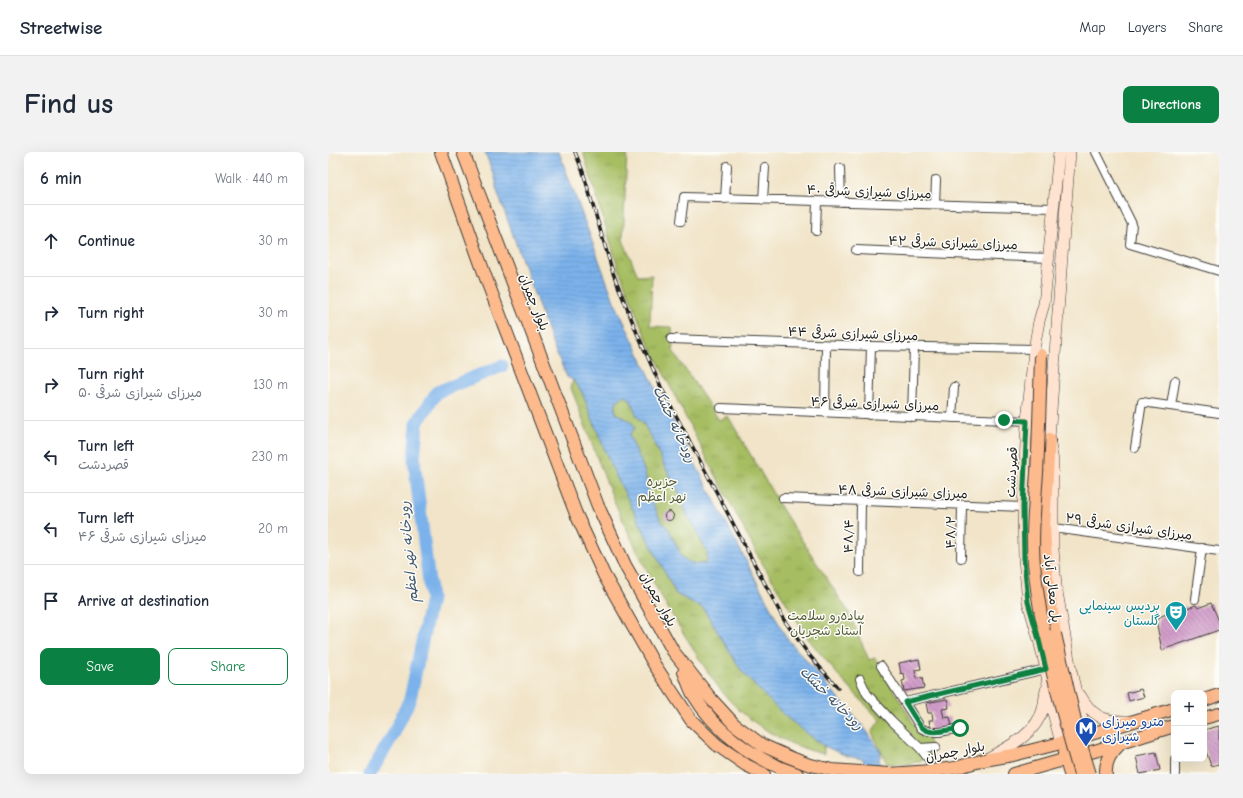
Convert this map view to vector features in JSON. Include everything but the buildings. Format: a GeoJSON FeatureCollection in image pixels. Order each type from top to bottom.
{"type":"FeatureCollection","features":[{"type":"Feature","properties":{"kind":"main road"},"geometry":{"type":"LineString","coordinates":[[442,152],[487,281],[576,514],[604,575],[654,664],[691,720],[717,746],[746,765],[764,774]]}},
{"type":"Feature","properties":{"kind":"main road","name":"بلوار چمران"},"geometry":{"type":"LineString","coordinates":[[464,152],[598,506],[625,565],[673,651],[712,700],[734,724],[762,745],[807,764],[832,770],[889,774],[944,770],[1061,743],[1171,710]]}},
{"type":"Feature","properties":{"kind":"main road"},"geometry":{"type":"LineString","coordinates":[[1050,258],[1058,152]]}},
{"type":"Feature","properties":{"kind":"main road"},"geometry":{"type":"LineString","coordinates":[[1070,152],[1049,439],[1053,461],[1053,549],[1056,586],[1071,671],[1091,753]]}},
{"type":"Feature","properties":{"kind":"main road","name":"پل معالی آباد"},"geometry":{"type":"LineString","coordinates":[[1050,258],[1038,352],[1034,562],[1039,605],[1058,696],[1080,774]]}},
{"type":"Feature","properties":{"kind":"main road","name":"قصردشت"},"geometry":{"type":"LineString","coordinates":[[1038,352],[1027,421],[1023,507],[1024,559],[1028,602],[1047,674],[1050,701],[1061,743]]}},
{"type":"Feature","properties":{"kind":"main road","name":"پل معالی آباد"},"geometry":{"type":"LineString","coordinates":[[1049,439],[1044,528],[1047,577],[1055,634],[1080,742],[1090,774]]}},
{"type":"Feature","properties":{"kind":"main road"},"geometry":{"type":"LineString","coordinates":[[677,656],[693,694],[705,711],[722,730],[740,746],[783,770],[797,774]]}},
{"type":"Feature","properties":{"kind":"main road"},"geometry":{"type":"LineString","coordinates":[[1047,674],[1060,722],[1063,725],[1073,723],[1081,714]]}},
{"type":"Feature","properties":{"kind":"main road"},"geometry":{"type":"LineString","coordinates":[[984,760],[1021,739],[1031,729],[1043,709],[1047,674]]}},
{"type":"Feature","properties":{"kind":"main road"},"geometry":{"type":"LineString","coordinates":[[1075,686],[1089,709],[1098,717],[1114,722],[1131,721]]}},
{"type":"Feature","properties":{"kind":"main road"},"geometry":{"type":"LineString","coordinates":[[1207,699],[1219,695]]}},
{"type":"Feature","properties":{"kind":"main road"},"geometry":{"type":"LineString","coordinates":[[1207,717],[1219,714]]}},
{"type":"Feature","properties":{"kind":"main road"},"geometry":{"type":"LineString","coordinates":[[1017,773],[1091,753],[1171,727]]}},
{"type":"Feature","properties":{"kind":"main road"},"geometry":{"type":"LineString","coordinates":[[1061,743],[1070,774]]}},
{"type":"Feature","properties":{"kind":"main road"},"geometry":{"type":"LineString","coordinates":[[1106,774],[1107,760],[1120,744]]}},
{"type":"Feature","properties":{"kind":"main road"},"geometry":{"type":"LineString","coordinates":[[1013,754],[1022,765],[1017,773]]}},
{"type":"Feature","properties":{"kind":"street"},"geometry":{"type":"LineString","coordinates":[[1096,152],[1132,224],[1130,244],[1219,271]]}},
{"type":"Feature","properties":{"kind":"street"},"geometry":{"type":"LineString","coordinates":[[724,199],[727,166]]}},
{"type":"Feature","properties":{"kind":"street"},"geometry":{"type":"LineString","coordinates":[[762,200],[765,167]]}},
{"type":"Feature","properties":{"kind":"street"},"geometry":{"type":"LineString","coordinates":[[840,168],[841,202]]}},
{"type":"Feature","properties":{"kind":"street"},"geometry":{"type":"LineString","coordinates":[[935,205],[936,180]]}},
{"type":"Feature","properties":{"kind":"street","name":"۴۰ میرزای شیرازی شرقی"},"geometry":{"type":"LineString","coordinates":[[681,221],[684,197],[1053,208]]}},
{"type":"Feature","properties":{"kind":"street"},"geometry":{"type":"LineString","coordinates":[[816,231],[817,201]]}},
{"type":"Feature","properties":{"kind":"street","name":"۴۲ میرزای شیرازی شرقی"},"geometry":{"type":"LineString","coordinates":[[856,250],[1050,258]]}},
{"type":"Feature","properties":{"kind":"street","name":"۴۴ میرزای شیرازی شرقی"},"geometry":{"type":"LineString","coordinates":[[671,339],[1038,352]]}},
{"type":"Feature","properties":{"kind":"street"},"geometry":{"type":"LineString","coordinates":[[825,413],[826,345]]}},
{"type":"Feature","properties":{"kind":"street"},"geometry":{"type":"LineString","coordinates":[[868,415],[871,346]]}},
{"type":"Feature","properties":{"kind":"street"},"geometry":{"type":"LineString","coordinates":[[912,416],[914,347]]}},
{"type":"Feature","properties":{"kind":"street"},"geometry":{"type":"LineString","coordinates":[[1171,406],[1175,381]]}},
{"type":"Feature","properties":{"kind":"street"},"geometry":{"type":"LineString","coordinates":[[952,418],[954,387]]}},
{"type":"Feature","properties":{"kind":"street"},"geometry":{"type":"LineString","coordinates":[[1135,448],[1142,402],[1219,413]]}},
{"type":"Feature","properties":{"kind":"street","name":"۴۶ میرزای شیرازی شرقی"},"geometry":{"type":"LineString","coordinates":[[721,408],[1027,421]]}},
{"type":"Feature","properties":{"kind":"street","name":"۴۸ میرزای شیرازی شرقی"},"geometry":{"type":"LineString","coordinates":[[783,498],[962,506],[1023,507]]}},
{"type":"Feature","properties":{"kind":"street","name":"۴۸/۴"},"geometry":{"type":"LineString","coordinates":[[860,572],[861,502]]}},
{"type":"Feature","properties":{"kind":"street","name":"۴۸/۲"},"geometry":{"type":"LineString","coordinates":[[962,506],[962,558]]}},
{"type":"Feature","properties":{"kind":"street","name":"۲۹ میرزای شیرازی شرقی"},"geometry":{"type":"LineString","coordinates":[[1054,528],[1219,551]]}},
{"type":"Feature","properties":{"kind":"street"},"geometry":{"type":"LineString","coordinates":[[1195,599],[1202,548]]}},
{"type":"Feature","properties":{"kind":"street"},"geometry":{"type":"LineString","coordinates":[[881,666],[922,728],[926,731],[936,732],[960,728]]}},
{"type":"Feature","properties":{"kind":"street"},"geometry":{"type":"LineString","coordinates":[[905,702],[1047,674]]}},
{"type":"Feature","properties":{"kind":"street"},"geometry":{"type":"LineString","coordinates":[[860,679],[867,694],[920,748],[930,761]]}},
{"type":"Feature","properties":{"kind":"street"},"geometry":{"type":"LineString","coordinates":[[920,748],[936,747]]}},
{"type":"Feature","properties":{"kind":"street"},"geometry":{"type":"LineString","coordinates":[[1175,762],[1175,774]]}},
{"type":"Feature","properties":{"kind":"green space","name":"پیاده‌رو سلامت استاد شجریان"},"geometry":{"type":"Polygon","coordinates":[[[583,152],[627,152],[623,240],[638,276],[652,275],[650,326],[672,327],[673,351],[719,420],[728,416],[785,514],[848,611],[869,660],[875,658],[920,734],[928,737],[933,756],[910,764],[887,764],[872,732],[880,720],[844,682],[809,640],[759,558],[646,338],[618,267],[583,152]]]}},
{"type":"Feature","properties":{"kind":"green space"},"geometry":{"type":"Polygon","coordinates":[[[573,380],[582,392],[611,466],[676,594],[703,608],[741,670],[786,717],[824,746],[824,754],[800,747],[778,737],[756,723],[730,701],[711,676],[660,595],[612,497],[571,388],[573,380]]]}},
{"type":"Feature","properties":{"kind":"green space","name":"جزیره نهر اعظم"},"geometry":{"type":"Polygon","coordinates":[[[626,396],[630,399],[637,416],[650,435],[679,492],[688,517],[697,530],[700,539],[708,552],[705,564],[696,564],[682,557],[669,530],[660,519],[649,494],[641,462],[628,435],[634,428],[632,423],[616,413],[616,402],[620,398],[626,396]]]}},
{"type":"Feature","properties":{"kind":"water","name":"رودخانه خشک"},"geometry":{"type":"Polygon","coordinates":[[[485,152],[559,152],[614,301],[655,387],[786,637],[866,730],[881,752],[879,760],[884,774],[867,774],[863,759],[847,756],[824,746],[786,717],[741,670],[703,608],[676,594],[611,466],[582,392],[573,380],[567,377],[552,343],[496,188],[496,181],[485,152]],[[626,396],[620,398],[616,402],[616,413],[634,425],[629,435],[641,462],[645,473],[649,494],[660,519],[669,530],[682,557],[696,564],[705,564],[707,560],[707,552],[697,530],[688,517],[679,492],[650,435],[637,416],[630,399],[626,396]]]}},
{"type":"Feature","properties":{"kind":"waterway","name":"رودخانه نهر اعظم"},"geometry":{"type":"LineString","coordinates":[[370,774],[393,735],[410,699],[431,599],[414,460],[417,423],[437,392],[502,366]]}},
{"type":"Feature","properties":{"kind":"railway"},"geometry":{"type":"LineString","coordinates":[[575,152],[583,172],[613,273],[661,387],[784,620],[809,655],[838,688]]}},
{"type":"Feature","properties":{"kind":"place","name":"پردیس سینمایی گلستان"},"geometry":{"type":"Point","coordinates":[1176,632]}},
{"type":"Feature","properties":{"kind":"place","name":"مترو میرزای شیرازی"},"geometry":{"type":"Point","coordinates":[1086,748]}},
{"type":"Feature","properties":{"kind":"route"},"geometry":{"type":"LineString","coordinates":[[960,728],[936,732],[926,731],[922,728],[905,702],[1046,669],[1028,602],[1024,559],[1023,507],[1027,421],[1004,420]]}}]}
